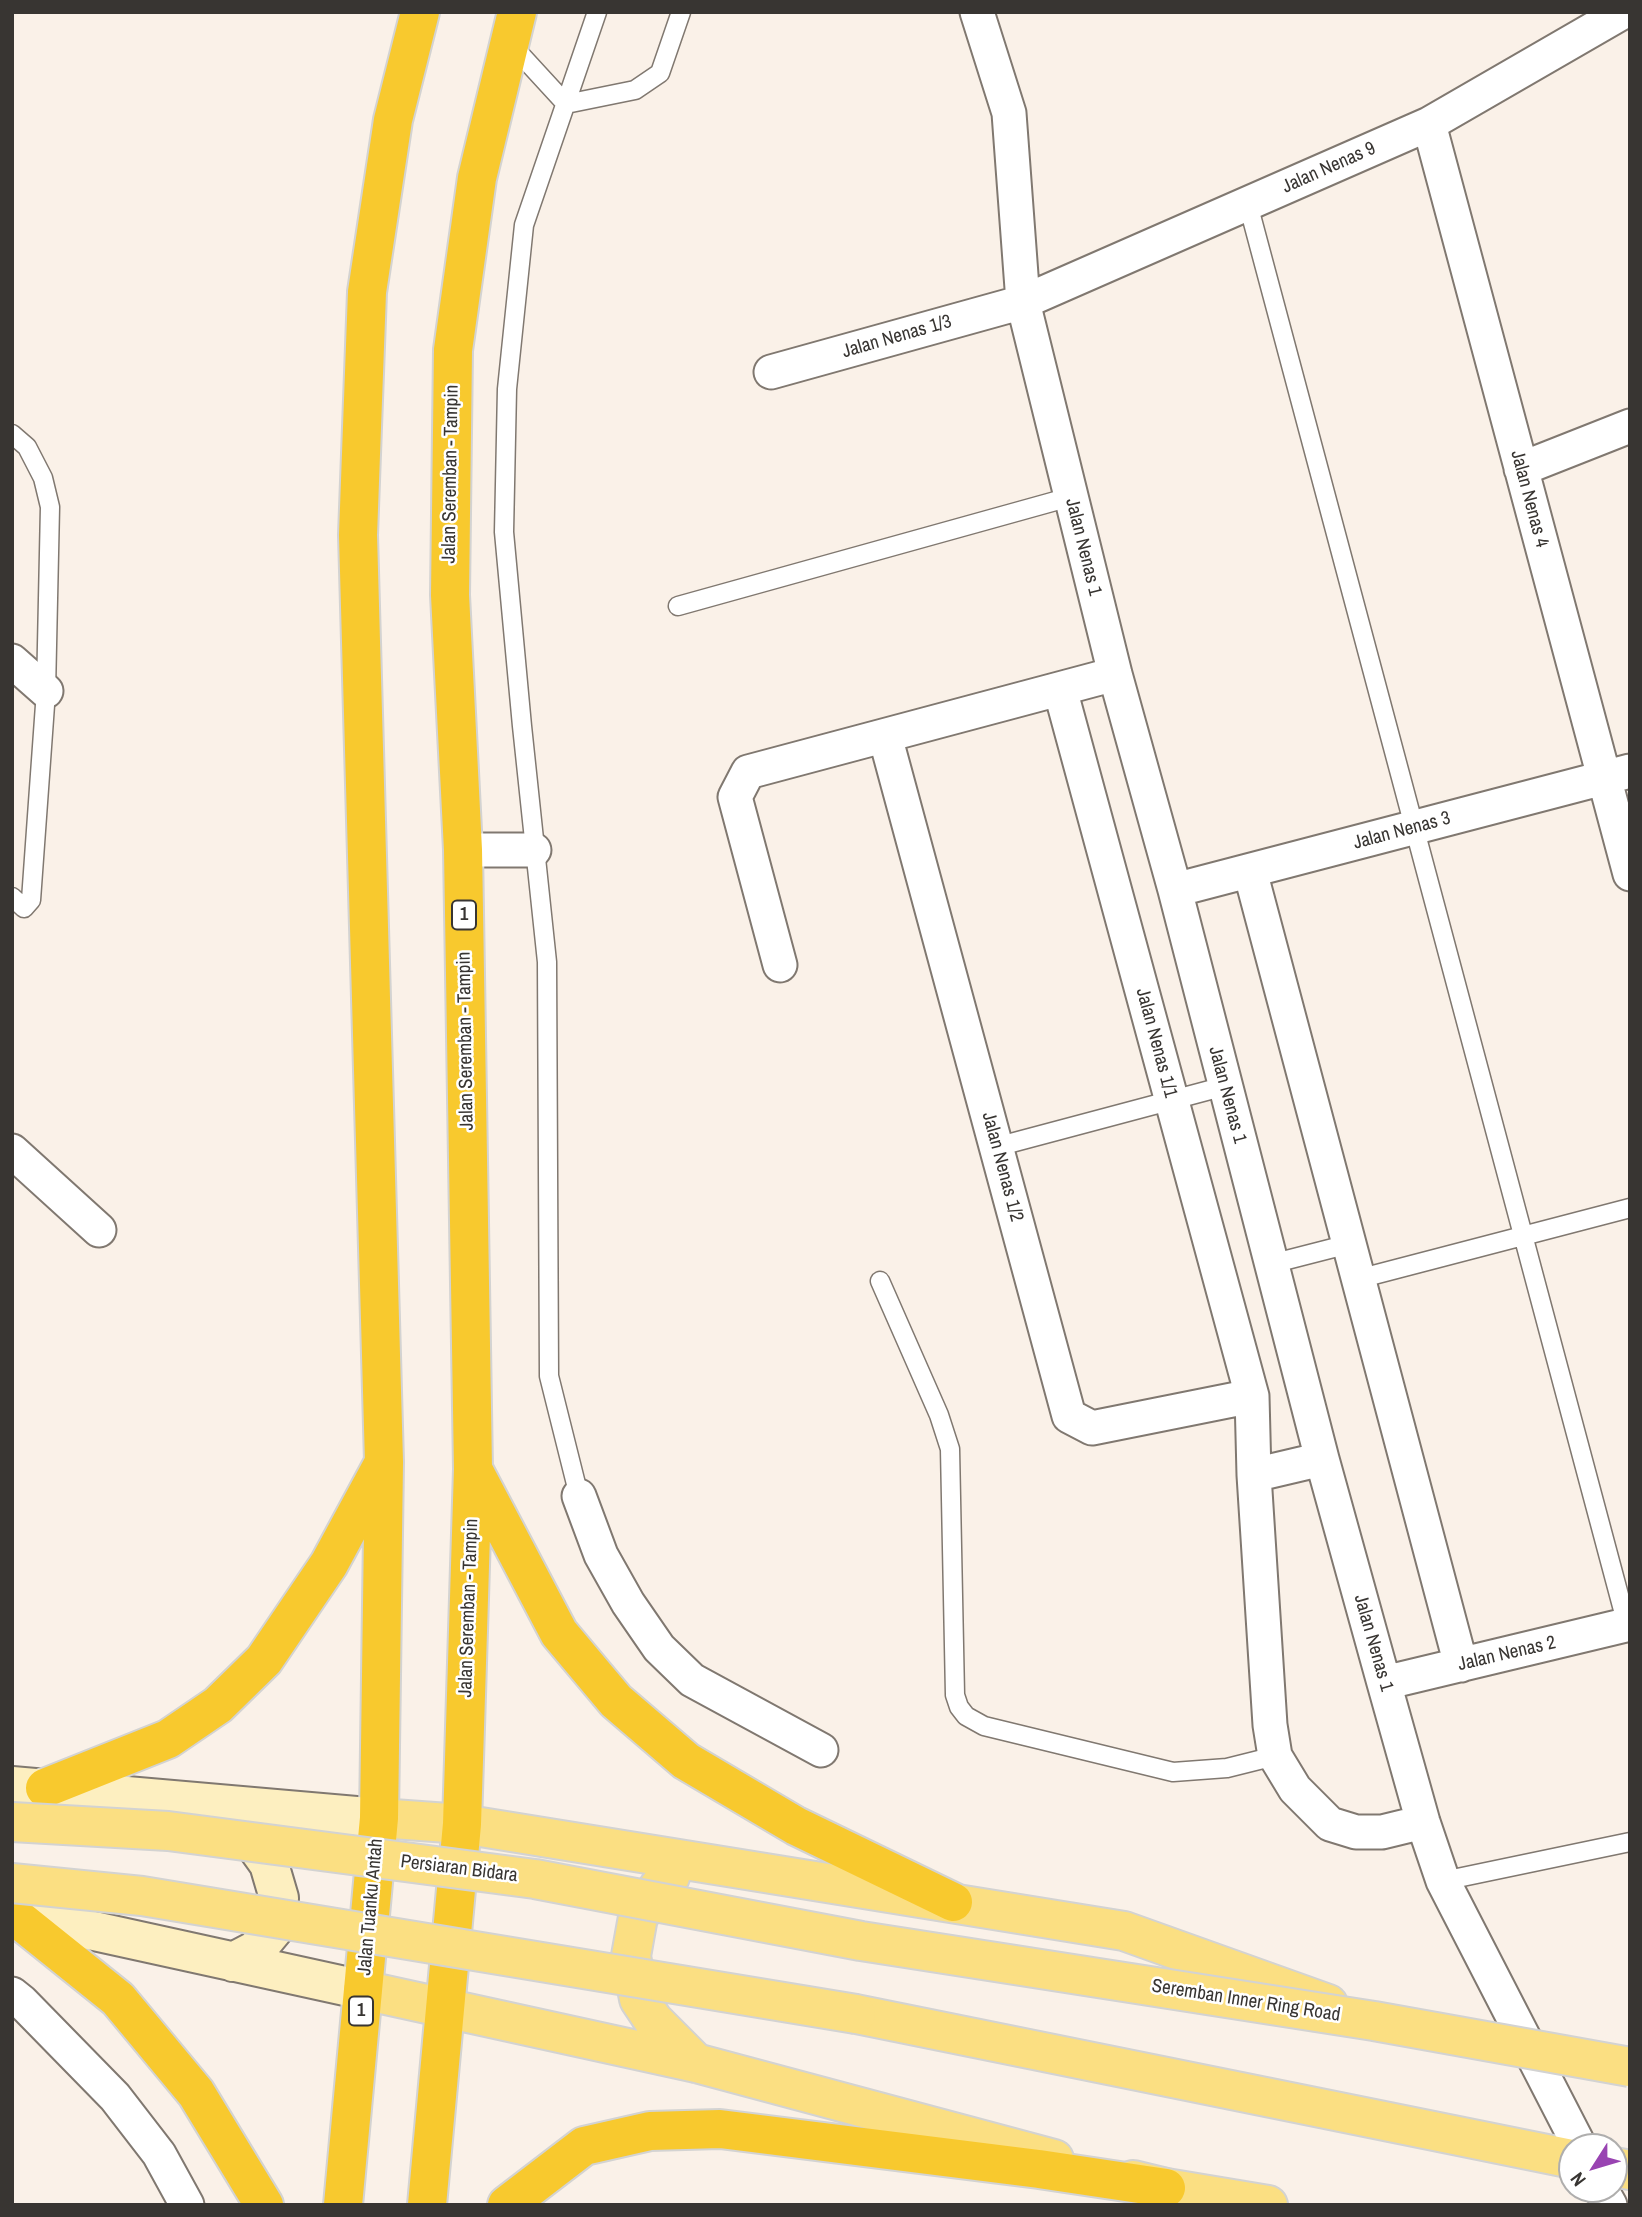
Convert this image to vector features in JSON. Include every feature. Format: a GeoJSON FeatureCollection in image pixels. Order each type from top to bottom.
{"type":"FeatureCollection","features":[{"type":"Feature","properties":{"kind":"highway","name":"1"},"geometry":{"type":"LineString","coordinates":[[379,1818],[384,1462],[358,535],[367,292],[393,120],[420,12]]}},
{"type":"Feature","properties":{"kind":"highway","name":"Jalan Seremban - Tampin"},"geometry":{"type":"LineString","coordinates":[[462,1824],[474,1469],[463,850],[450,596],[453,350],[477,178],[512,27]]}},
{"type":"Feature","properties":{"kind":"highway"},"geometry":{"type":"LineString","coordinates":[[29,1787],[168,1739],[218,1705],[264,1660],[329,1564],[384,1462]]}},
{"type":"Feature","properties":{"kind":"highway"},"geometry":{"type":"LineString","coordinates":[[474,1469],[559,1633],[616,1701],[697,1768],[796,1826],[953,1902]]}},
{"type":"Feature","properties":{"kind":"highway","name":"Jalan Tuanku Antah"},"geometry":{"type":"LineString","coordinates":[[343,2205],[379,1818]]}},
{"type":"Feature","properties":{"kind":"highway","name":"1"},"geometry":{"type":"LineString","coordinates":[[427,2205],[462,1824]]}},
{"type":"Feature","properties":{"kind":"highway"},"geometry":{"type":"LineString","coordinates":[[12,1913],[118,1998],[196,2093],[264,2205]]}},
{"type":"Feature","properties":{"kind":"highway"},"geometry":{"type":"LineString","coordinates":[[507,2205],[584,2146],[650,2131],[720,2129],[1039,2169],[1166,2189]]}},
{"type":"Feature","properties":{"kind":"main road"},"geometry":{"type":"LineString","coordinates":[[29,1787],[462,1824],[1124,1931],[1374,2021]]}},
{"type":"Feature","properties":{"kind":"main road"},"geometry":{"type":"LineString","coordinates":[[208,1802],[243,1825],[269,1864],[279,1898],[276,1926],[256,1950],[233,1962]]}},
{"type":"Feature","properties":{"kind":"main road","name":"Persiaran Bidara"},"geometry":{"type":"LineString","coordinates":[[12,1822],[168,1831],[535,1879],[861,1941]]}},
{"type":"Feature","properties":{"kind":"main road"},"geometry":{"type":"LineString","coordinates":[[695,1861],[663,1881],[638,1917],[631,1956],[639,1999],[653,2020],[696,2063]]}},
{"type":"Feature","properties":{"kind":"main road"},"geometry":{"type":"LineString","coordinates":[[12,1883],[142,1896],[856,2014],[1558,2156]]}},
{"type":"Feature","properties":{"kind":"main road"},"geometry":{"type":"LineString","coordinates":[[12,1913],[696,2063],[1166,2189],[1268,2205]]}},
{"type":"Feature","properties":{"kind":"main road","name":"Seremban Inner Ring Road"},"geometry":{"type":"LineString","coordinates":[[861,1941],[1374,2021],[1630,2067]]}},
{"type":"Feature","properties":{"kind":"street","name":"Jalan Nenas 1"},"geometry":{"type":"LineString","coordinates":[[977,12],[1009,113],[1023,302],[1070,497],[1322,1459],[1423,1822],[1443,1881],[1573,2133]]}},
{"type":"Feature","properties":{"kind":"street","name":"Jalan Nenas 9"},"geometry":{"type":"LineString","coordinates":[[1023,302],[1429,124],[1623,12]]}},
{"type":"Feature","properties":{"kind":"street","name":"Jalan Nenas 4"},"geometry":{"type":"LineString","coordinates":[[1429,124],[1521,469],[1617,775],[1630,874]]}},
{"type":"Feature","properties":{"kind":"street","name":"Jalan Nenas 1/3"},"geometry":{"type":"LineString","coordinates":[[771,372],[1023,302]]}},
{"type":"Feature","properties":{"kind":"street"},"geometry":{"type":"LineString","coordinates":[[1521,469],[1630,426]]}},
{"type":"Feature","properties":{"kind":"street"},"geometry":{"type":"LineString","coordinates":[[12,661],[46,691]]}},
{"type":"Feature","properties":{"kind":"street"},"geometry":{"type":"LineString","coordinates":[[780,965],[735,797],[748,772],[1115,674]]}},
{"type":"Feature","properties":{"kind":"street","name":"Jalan Nenas 1/1"},"geometry":{"type":"LineString","coordinates":[[1060,689],[1252,1396],[1254,1475],[1270,1725],[1275,1756]]}},
{"type":"Feature","properties":{"kind":"street","name":"Jalan Nenas 1/2"},"geometry":{"type":"LineString","coordinates":[[885,736],[1069,1416],[1092,1428],[1252,1396]]}},
{"type":"Feature","properties":{"kind":"street","name":"Jalan Nenas 3"},"geometry":{"type":"LineString","coordinates":[[1175,890],[1617,775]]}},
{"type":"Feature","properties":{"kind":"street"},"geometry":{"type":"LineString","coordinates":[[463,850],[534,850]]}},
{"type":"Feature","properties":{"kind":"street"},"geometry":{"type":"LineString","coordinates":[[1250,871],[1461,1665]]}},
{"type":"Feature","properties":{"kind":"street"},"geometry":{"type":"LineString","coordinates":[[12,1150],[99,1230]]}},
{"type":"Feature","properties":{"kind":"street"},"geometry":{"type":"LineString","coordinates":[[1254,1475],[1322,1459]]}},
{"type":"Feature","properties":{"kind":"street"},"geometry":{"type":"LineString","coordinates":[[579,1496],[601,1555],[628,1604],[659,1648],[692,1680],[821,1750]]}},
{"type":"Feature","properties":{"kind":"street","name":"Jalan Nenas 2"},"geometry":{"type":"LineString","coordinates":[[1384,1683],[1628,1625]]}},
{"type":"Feature","properties":{"kind":"street"},"geometry":{"type":"LineString","coordinates":[[1275,1756],[1295,1789],[1330,1824],[1356,1832],[1382,1832],[1423,1822]]}},
{"type":"Feature","properties":{"kind":"street"},"geometry":{"type":"LineString","coordinates":[[12,1994],[115,2097],[159,2154],[187,2205]]}},
{"type":"Feature","properties":{"kind":"lane"},"geometry":{"type":"LineString","coordinates":[[579,1496],[549,1376],[547,962],[504,532],[507,389],[523,225],[597,12]]}},
{"type":"Feature","properties":{"kind":"lane"},"geometry":{"type":"LineString","coordinates":[[565,104],[635,90],[660,73],[681,12]]}},
{"type":"Feature","properties":{"kind":"lane"},"geometry":{"type":"LineString","coordinates":[[512,27],[565,104]]}},
{"type":"Feature","properties":{"kind":"lane"},"geometry":{"type":"LineString","coordinates":[[1248,204],[1628,1625]]}},
{"type":"Feature","properties":{"kind":"lane"},"geometry":{"type":"LineString","coordinates":[[12,434],[27,447],[43,478],[50,507],[46,691],[31,900],[24,908],[12,897]]}},
{"type":"Feature","properties":{"kind":"lane"},"geometry":{"type":"LineString","coordinates":[[678,606],[1070,497]]}},
{"type":"Feature","properties":{"kind":"lane"},"geometry":{"type":"LineString","coordinates":[[996,1147],[1225,1086]]}},
{"type":"Feature","properties":{"kind":"lane"},"geometry":{"type":"LineString","coordinates":[[1358,1279],[1630,1208]]}},
{"type":"Feature","properties":{"kind":"lane"},"geometry":{"type":"LineString","coordinates":[[1271,1264],[1349,1244]]}},
{"type":"Feature","properties":{"kind":"lane"},"geometry":{"type":"LineString","coordinates":[[880,1281],[939,1415],[950,1449],[955,1695],[966,1716],[984,1726],[1173,1772],[1227,1768],[1275,1756]]}},
{"type":"Feature","properties":{"kind":"lane"},"geometry":{"type":"LineString","coordinates":[[1443,1881],[1630,1842]]}}]}
